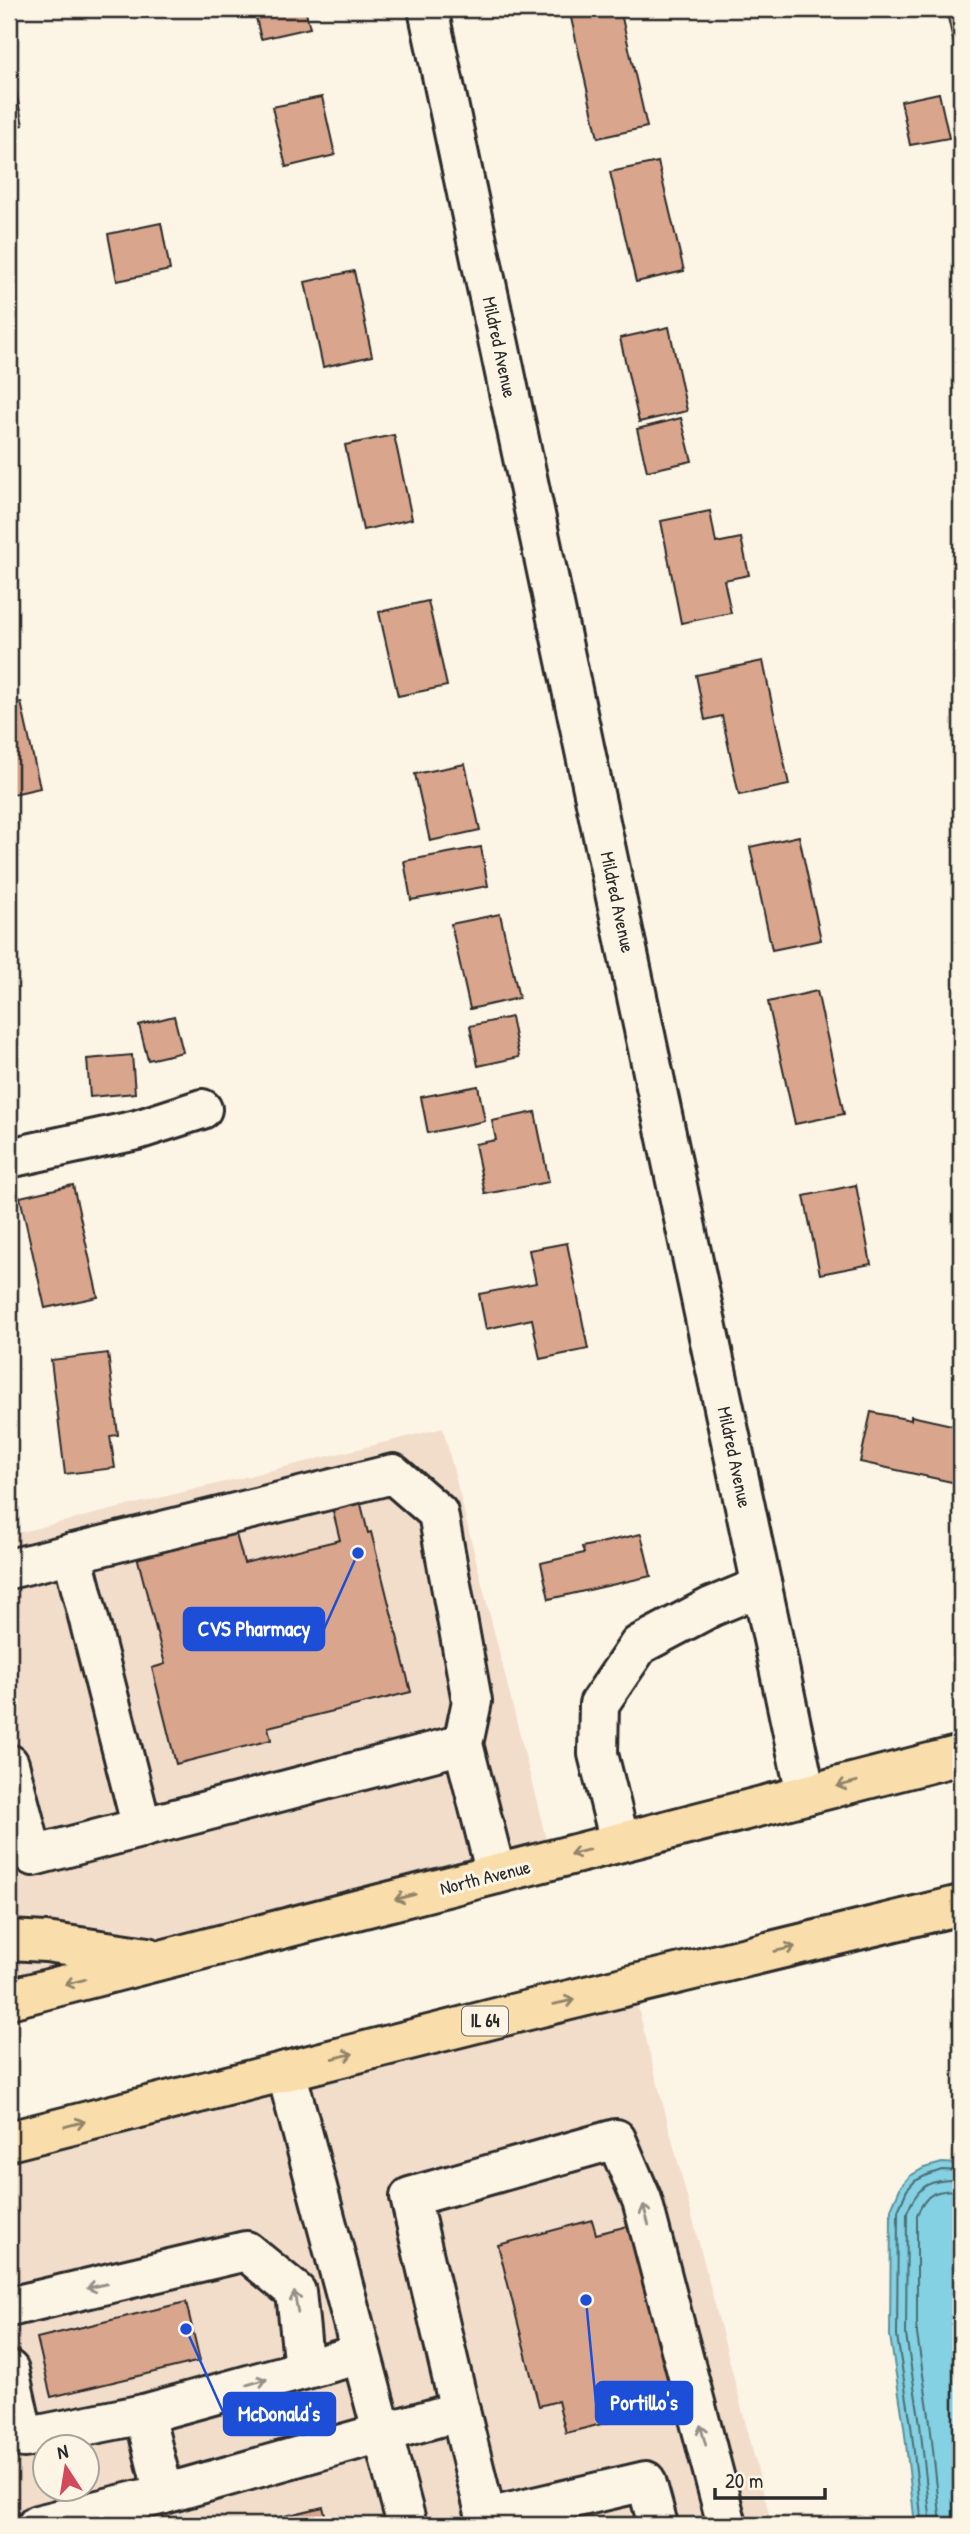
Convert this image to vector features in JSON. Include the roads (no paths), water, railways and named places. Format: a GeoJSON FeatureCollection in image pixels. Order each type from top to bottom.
{"type":"FeatureCollection","features":[{"type":"Feature","properties":{"kind":"main road","name":"North Avenue"},"geometry":{"type":"LineString","coordinates":[[9,1999],[961,1755]]}},
{"type":"Feature","properties":{"kind":"main road","name":"IL 64"},"geometry":{"type":"LineString","coordinates":[[9,2141],[961,1905]]}},
{"type":"Feature","properties":{"kind":"main road"},"geometry":{"type":"LineString","coordinates":[[9,1940],[46,1942],[164,1959]]}},
{"type":"Feature","properties":{"kind":"street","name":"Mildred Avenue"},"geometry":{"type":"LineString","coordinates":[[428,9],[806,1795]]}},
{"type":"Feature","properties":{"kind":"street"},"geometry":{"type":"LineString","coordinates":[[9,1158],[137,1130],[202,1109]]}},
{"type":"Feature","properties":{"kind":"street"},"geometry":{"type":"LineString","coordinates":[[9,1569],[393,1474],[438,1513],[472,1701],[463,1744],[496,1874]]}},
{"type":"Feature","properties":{"kind":"street"},"geometry":{"type":"LineString","coordinates":[[72,1553],[142,1828]]}},
{"type":"Feature","properties":{"kind":"street"},"geometry":{"type":"LineString","coordinates":[[620,1842],[598,1754],[599,1704],[639,1645],[711,1607],[762,1586]]}},
{"type":"Feature","properties":{"kind":"street"},"geometry":{"type":"LineString","coordinates":[[9,1764],[33,1856],[463,1744]]}},
{"type":"Feature","properties":{"kind":"street"},"geometry":{"type":"LineString","coordinates":[[286,2071],[407,2525]]}},
{"type":"Feature","properties":{"kind":"street"},"geometry":{"type":"LineString","coordinates":[[658,2525],[646,2481],[488,2522],[410,2197],[616,2139],[642,2200],[727,2525]]}},
{"type":"Feature","properties":{"kind":"street"},"geometry":{"type":"LineString","coordinates":[[9,2307],[246,2251],[296,2291],[304,2369]]}},
{"type":"Feature","properties":{"kind":"street"},"geometry":{"type":"LineString","coordinates":[[9,2370],[24,2438],[144,2414],[362,2354]]}},
{"type":"Feature","properties":{"kind":"street"},"geometry":{"type":"LineString","coordinates":[[37,2525],[143,2507],[460,2411]]}},
{"type":"Feature","properties":{"kind":"street"},"geometry":{"type":"LineString","coordinates":[[143,2507],[144,2414]]}},
{"type":"Feature","properties":{"kind":"water"},"geometry":{"type":"Polygon","coordinates":[[[942,2163],[961,2164],[961,2525],[915,2525],[890,2336],[891,2209],[901,2186],[910,2176],[924,2168],[942,2163]]]}},
{"type":"Feature","properties":{"kind":"place","name":"CVS Pharmacy"},"geometry":{"type":"Point","coordinates":[358,1553]}},
{"type":"Feature","properties":{"kind":"place","name":"Portillo's"},"geometry":{"type":"Point","coordinates":[586,2300]}},
{"type":"Feature","properties":{"kind":"place","name":"McDonald's"},"geometry":{"type":"Point","coordinates":[186,2329]}}]}
